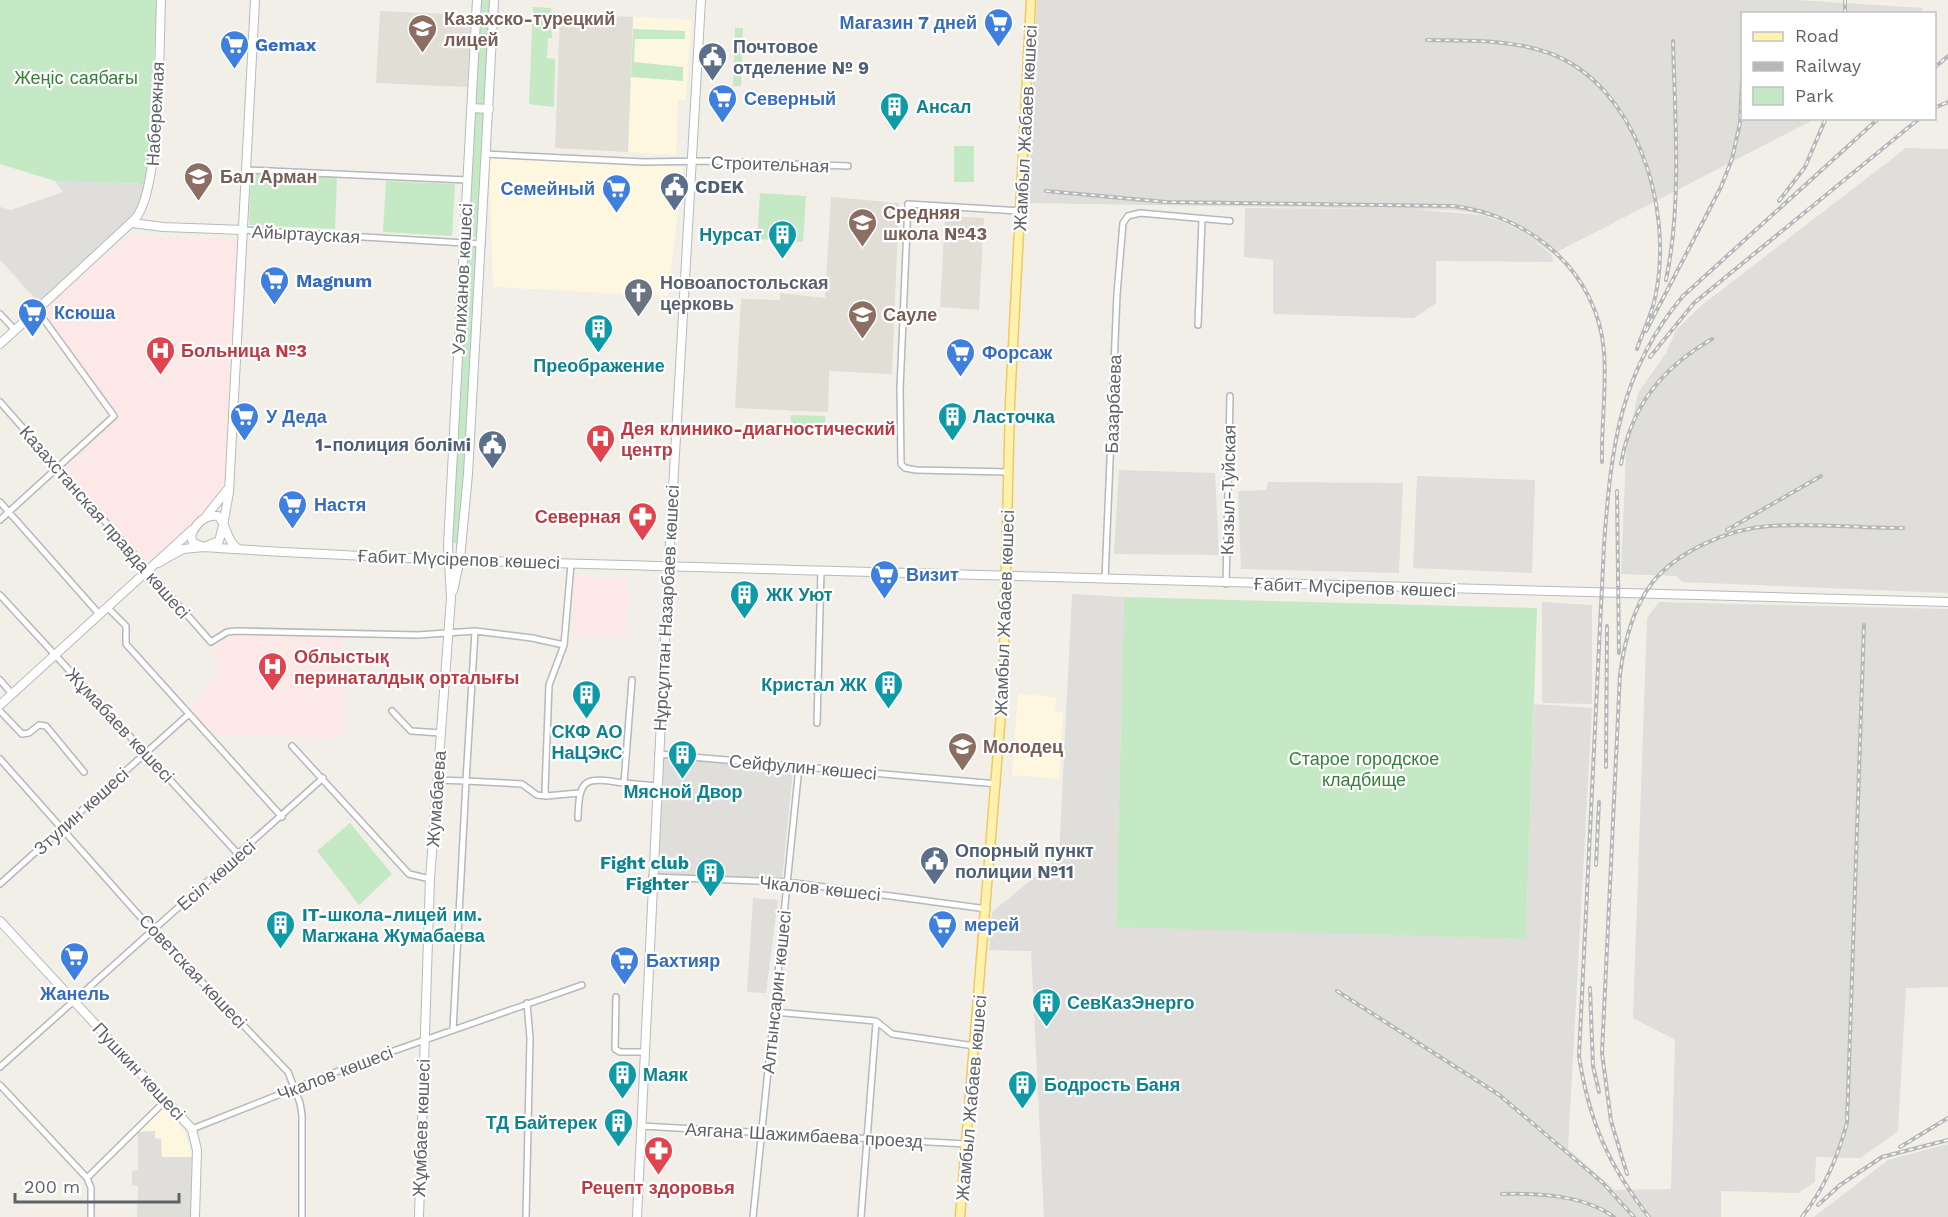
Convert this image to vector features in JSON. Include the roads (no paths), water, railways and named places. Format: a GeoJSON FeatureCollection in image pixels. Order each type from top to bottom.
{"type":"FeatureCollection","features":[{"type":"Feature","properties":{"kind":"main road","name":"Набережная"},"geometry":{"type":"LineString","coordinates":[[0,344],[132,223],[145,206],[149,191],[155,131],[161,0]]}},
{"type":"Feature","properties":{"kind":"main road"},"geometry":{"type":"LineString","coordinates":[[239,550],[228,540],[223,526],[220,518],[214,515],[199,523],[192,532],[191,538],[195,544],[204,547],[219,541],[223,526],[231,474],[255,0]]}},
{"type":"Feature","properties":{"kind":"main road","name":"Уәлиханов көшесі"},"geometry":{"type":"LineString","coordinates":[[448,558],[477,0]]}},
{"type":"Feature","properties":{"kind":"main road","name":"Уәлиханов көшесі"},"geometry":{"type":"LineString","coordinates":[[460,559],[482,244],[494,0]]}},
{"type":"Feature","properties":{"kind":"main road","name":"Нұрсұлтан Назарбаев көшесі"},"geometry":{"type":"LineString","coordinates":[[637,1217],[658,754],[701,0]]}},
{"type":"Feature","properties":{"kind":"main road","name":"Жамбыл Жабаев көшесі"},"geometry":{"type":"LineString","coordinates":[[960,1217],[987,909],[1005,657],[1008,472],[1031,3]]}},
{"type":"Feature","properties":{"kind":"main road"},"geometry":{"type":"LineString","coordinates":[[471,108],[489,109]]}},
{"type":"Feature","properties":{"kind":"main road"},"geometry":{"type":"LineString","coordinates":[[145,206],[145,217],[154,227]]}},
{"type":"Feature","properties":{"kind":"main road","name":"Айыртауская"},"geometry":{"type":"LineString","coordinates":[[132,223],[154,227],[244,230]]}},
{"type":"Feature","properties":{"kind":"main road"},"geometry":{"type":"LineString","coordinates":[[0,705],[199,523],[224,496],[231,474]]}},
{"type":"Feature","properties":{"kind":"main road","name":"Ғабит Мүсірепов көшесі"},"geometry":{"type":"LineString","coordinates":[[158,562],[183,549],[204,547],[571,564],[1226,584],[1948,602]]}},
{"type":"Feature","properties":{"kind":"main road","name":"Жумабаева"},"geometry":{"type":"LineString","coordinates":[[425,1040],[430,879],[451,598],[448,558]]}},
{"type":"Feature","properties":{"kind":"main road"},"geometry":{"type":"LineString","coordinates":[[451,598],[460,559]]}},
{"type":"Feature","properties":{"kind":"main road","name":"Пушкин көшесі"},"geometry":{"type":"LineString","coordinates":[[0,921],[192,1130],[197,1153],[195,1217]]}},
{"type":"Feature","properties":{"kind":"main road","name":"Жұмбаев көшесі"},"geometry":{"type":"LineString","coordinates":[[419,1217],[425,1040]]}},
{"type":"Feature","properties":{"kind":"street"},"geometry":{"type":"LineString","coordinates":[[486,154],[692,162]]}},
{"type":"Feature","properties":{"kind":"street","name":"Строительная"},"geometry":{"type":"LineString","coordinates":[[692,162],[848,166]]}},
{"type":"Feature","properties":{"kind":"street"},"geometry":{"type":"LineString","coordinates":[[246,170],[467,180]]}},
{"type":"Feature","properties":{"kind":"street"},"geometry":{"type":"LineString","coordinates":[[1008,472],[916,470],[905,468],[899,460],[908,204],[1020,211]]}},
{"type":"Feature","properties":{"kind":"street","name":"Базарбаева"},"geometry":{"type":"LineString","coordinates":[[1105,579],[1122,228],[1128,216],[1140,213],[1202,219]]}},
{"type":"Feature","properties":{"kind":"street"},"geometry":{"type":"LineString","coordinates":[[1198,326],[1202,219],[1230,221]]}},
{"type":"Feature","properties":{"kind":"street","name":"Айыртауская"},"geometry":{"type":"LineString","coordinates":[[244,230],[482,244]]}},
{"type":"Feature","properties":{"kind":"street"},"geometry":{"type":"LineString","coordinates":[[0,520],[114,416],[37,310]]}},
{"type":"Feature","properties":{"kind":"street"},"geometry":{"type":"LineString","coordinates":[[0,314],[15,330]]}},
{"type":"Feature","properties":{"kind":"street","name":"Кызыл-Туйская"},"geometry":{"type":"LineString","coordinates":[[1226,584],[1230,396]]}},
{"type":"Feature","properties":{"kind":"street","name":"Казахстанская правда көшесі"},"geometry":{"type":"LineString","coordinates":[[0,402],[211,642],[227,632],[237,631],[415,635],[449,632]]}},
{"type":"Feature","properties":{"kind":"street"},"geometry":{"type":"LineString","coordinates":[[0,502],[100,615]]}},
{"type":"Feature","properties":{"kind":"street"},"geometry":{"type":"LineString","coordinates":[[546,796],[549,685],[558,655],[564,645],[571,564]]}},
{"type":"Feature","properties":{"kind":"street"},"geometry":{"type":"LineString","coordinates":[[817,723],[821,571]]}},
{"type":"Feature","properties":{"kind":"street","name":"Жұмабаев көшесі"},"geometry":{"type":"LineString","coordinates":[[0,595],[239,855]]}},
{"type":"Feature","properties":{"kind":"street"},"geometry":{"type":"LineString","coordinates":[[108,608],[126,626],[126,644],[282,817]]}},
{"type":"Feature","properties":{"kind":"street"},"geometry":{"type":"LineString","coordinates":[[449,632],[476,631],[532,638],[564,645]]}},
{"type":"Feature","properties":{"kind":"street"},"geometry":{"type":"LineString","coordinates":[[453,1030],[476,631]]}},
{"type":"Feature","properties":{"kind":"street"},"geometry":{"type":"LineString","coordinates":[[0,680],[12,694]]}},
{"type":"Feature","properties":{"kind":"street"},"geometry":{"type":"LineString","coordinates":[[624,783],[632,680]]}},
{"type":"Feature","properties":{"kind":"street"},"geometry":{"type":"LineString","coordinates":[[0,711],[22,734],[29,733],[39,725],[46,726],[84,772]]}},
{"type":"Feature","properties":{"kind":"street"},"geometry":{"type":"LineString","coordinates":[[392,711],[411,730],[441,733]]}},
{"type":"Feature","properties":{"kind":"street","name":"Зтулин көшесі"},"geometry":{"type":"LineString","coordinates":[[0,884],[189,714]]}},
{"type":"Feature","properties":{"kind":"street"},"geometry":{"type":"LineString","coordinates":[[292,746],[409,874],[430,879]]}},
{"type":"Feature","properties":{"kind":"street","name":"Сейфулин көшесі"},"geometry":{"type":"LineString","coordinates":[[658,754],[997,784]]}},
{"type":"Feature","properties":{"kind":"street","name":"Советская көшесі"},"geometry":{"type":"LineString","coordinates":[[0,759],[153,930],[288,1072],[295,1087],[302,1115],[303,1217]]}},
{"type":"Feature","properties":{"kind":"street","name":"Алтынсарин көшесі"},"geometry":{"type":"LineString","coordinates":[[753,1217],[798,766]]}},
{"type":"Feature","properties":{"kind":"street","name":"Есіл көшесі"},"geometry":{"type":"LineString","coordinates":[[0,1068],[323,778]]}},
{"type":"Feature","properties":{"kind":"street"},"geometry":{"type":"LineString","coordinates":[[437,780],[522,784],[537,795],[546,796],[579,794]]}},
{"type":"Feature","properties":{"kind":"street"},"geometry":{"type":"LineString","coordinates":[[578,819],[579,794],[586,783],[596,780],[657,786]]}},
{"type":"Feature","properties":{"kind":"street","name":"Чкалов көшесі"},"geometry":{"type":"LineString","coordinates":[[652,877],[787,882],[987,909]]}},
{"type":"Feature","properties":{"kind":"street","name":"Чкалов көшесі"},"geometry":{"type":"LineString","coordinates":[[192,1130],[295,1087],[582,985]]}},
{"type":"Feature","properties":{"kind":"street"},"geometry":{"type":"LineString","coordinates":[[616,997],[615,1049],[620,1052],[644,1052]]}},
{"type":"Feature","properties":{"kind":"street"},"geometry":{"type":"LineString","coordinates":[[526,1217],[530,1038],[527,1003]]}},
{"type":"Feature","properties":{"kind":"street"},"geometry":{"type":"LineString","coordinates":[[774,1012],[876,1022],[892,1034],[975,1046]]}},
{"type":"Feature","properties":{"kind":"street"},"geometry":{"type":"LineString","coordinates":[[861,1217],[877,1041],[876,1022]]}},
{"type":"Feature","properties":{"kind":"street"},"geometry":{"type":"LineString","coordinates":[[0,1085],[87,1178],[90,1188],[91,1217]]}},
{"type":"Feature","properties":{"kind":"street"},"geometry":{"type":"LineString","coordinates":[[87,1178],[166,1100]]}},
{"type":"Feature","properties":{"kind":"street","name":"Аягана Шажимбаева проезд"},"geometry":{"type":"LineString","coordinates":[[641,1126],[966,1144]]}},
{"type":"Feature","properties":{"kind":"railway"},"geometry":{"type":"LineString","coordinates":[[1845,0],[1845,12]]}},
{"type":"Feature","properties":{"kind":"railway"},"geometry":{"type":"LineString","coordinates":[[1427,40],[1504,43],[1549,53],[1580,69],[1605,92],[1626,121],[1642,153],[1653,188],[1659,224],[1660,260],[1655,300],[1637,349]]}},
{"type":"Feature","properties":{"kind":"railway"},"geometry":{"type":"LineString","coordinates":[[1666,280],[1676,191],[1673,41]]}},
{"type":"Feature","properties":{"kind":"railway"},"geometry":{"type":"LineString","coordinates":[[1936,66],[1948,56]]}},
{"type":"Feature","properties":{"kind":"railway"},"geometry":{"type":"LineString","coordinates":[[1646,331],[1721,187],[1732,159],[1740,123],[1741,102]]}},
{"type":"Feature","properties":{"kind":"railway"},"geometry":{"type":"LineString","coordinates":[[1936,107],[1948,102]]}},
{"type":"Feature","properties":{"kind":"railway"},"geometry":{"type":"LineString","coordinates":[[1779,201],[1805,167],[1825,120]]}},
{"type":"Feature","properties":{"kind":"railway"},"geometry":{"type":"LineString","coordinates":[[1649,1217],[1622,1179],[1602,1141],[1588,1101],[1579,1056],[1604,545],[1615,444],[1622,413],[1645,353],[1683,296],[1877,120]]}},
{"type":"Feature","properties":{"kind":"railway"},"geometry":{"type":"LineString","coordinates":[[1650,357],[1694,303],[1918,120]]}},
{"type":"Feature","properties":{"kind":"railway"},"geometry":{"type":"LineString","coordinates":[[1046,191],[1166,202],[1453,206],[1508,221],[1533,235],[1555,252],[1574,273],[1589,296],[1599,323],[1604,352],[1602,462]]}},
{"type":"Feature","properties":{"kind":"railway"},"geometry":{"type":"LineString","coordinates":[[1621,464],[1632,424],[1652,391],[1678,363],[1712,339]]}},
{"type":"Feature","properties":{"kind":"railway"},"geometry":{"type":"LineString","coordinates":[[1727,530],[1821,476]]}},
{"type":"Feature","properties":{"kind":"railway"},"geometry":{"type":"LineString","coordinates":[[1617,491],[1619,653]]}},
{"type":"Feature","properties":{"kind":"railway"},"geometry":{"type":"LineString","coordinates":[[1627,1174],[1611,1121],[1602,1053],[1620,674],[1627,639],[1635,615],[1645,593],[1663,571],[1689,552],[1721,537],[1769,526],[1903,528]]}},
{"type":"Feature","properties":{"kind":"railway"},"geometry":{"type":"LineString","coordinates":[[1802,1217],[1829,1172],[1847,1123],[1864,625]]}},
{"type":"Feature","properties":{"kind":"railway"},"geometry":{"type":"LineString","coordinates":[[1606,767],[1607,626]]}},
{"type":"Feature","properties":{"kind":"railway"},"geometry":{"type":"LineString","coordinates":[[1596,865],[1599,802]]}},
{"type":"Feature","properties":{"kind":"railway"},"geometry":{"type":"LineString","coordinates":[[1590,988],[1593,1066],[1599,1092]]}},
{"type":"Feature","properties":{"kind":"railway"},"geometry":{"type":"LineString","coordinates":[[1337,991],[1498,1094],[1602,1182],[1634,1217]]}},
{"type":"Feature","properties":{"kind":"railway"},"geometry":{"type":"LineString","coordinates":[[1900,1147],[1948,1118]]}},
{"type":"Feature","properties":{"kind":"railway"},"geometry":{"type":"LineString","coordinates":[[1818,1205],[1840,1185],[1882,1157],[1948,1140]]}},
{"type":"Feature","properties":{"kind":"railway"},"geometry":{"type":"LineString","coordinates":[[1502,1194],[1545,1195],[1575,1200],[1589,1204],[1614,1217]]}},
{"type":"Feature","properties":{"kind":"place","name":"Магазин 7 дней"},"geometry":{"type":"Point","coordinates":[998,48]}},
{"type":"Feature","properties":{"kind":"place","name":"Казахско-турецкий лицей"},"geometry":{"type":"Point","coordinates":[423,54]}},
{"type":"Feature","properties":{"kind":"place","name":"Gemax"},"geometry":{"type":"Point","coordinates":[234,70]}},
{"type":"Feature","properties":{"kind":"place","name":"Почтовое отделение № 9"},"geometry":{"type":"Point","coordinates":[712,82]}},
{"type":"Feature","properties":{"kind":"place","name":"Северный"},"geometry":{"type":"Point","coordinates":[723,124]}},
{"type":"Feature","properties":{"kind":"place","name":"Ансал"},"geometry":{"type":"Point","coordinates":[895,132]}},
{"type":"Feature","properties":{"kind":"place","name":"Бал Арман"},"geometry":{"type":"Point","coordinates":[199,202]}},
{"type":"Feature","properties":{"kind":"place","name":"CDEK"},"geometry":{"type":"Point","coordinates":[674,212]}},
{"type":"Feature","properties":{"kind":"place","name":"Семейный"},"geometry":{"type":"Point","coordinates":[616,214]}},
{"type":"Feature","properties":{"kind":"place","name":"Средняя школа №43"},"geometry":{"type":"Point","coordinates":[862,248]}},
{"type":"Feature","properties":{"kind":"place","name":"Нурсат"},"geometry":{"type":"Point","coordinates":[783,260]}},
{"type":"Feature","properties":{"kind":"place","name":"Magnum"},"geometry":{"type":"Point","coordinates":[275,306]}},
{"type":"Feature","properties":{"kind":"place","name":"Новоапостольская церковь"},"geometry":{"type":"Point","coordinates":[639,318]}},
{"type":"Feature","properties":{"kind":"place","name":"Ксюша"},"geometry":{"type":"Point","coordinates":[33,338]}},
{"type":"Feature","properties":{"kind":"place","name":"Сауле"},"geometry":{"type":"Point","coordinates":[862,340]}},
{"type":"Feature","properties":{"kind":"place","name":"Преображение"},"geometry":{"type":"Point","coordinates":[599,354]}},
{"type":"Feature","properties":{"kind":"place","name":"Больница №3"},"geometry":{"type":"Point","coordinates":[160,376]}},
{"type":"Feature","properties":{"kind":"place","name":"Форсаж"},"geometry":{"type":"Point","coordinates":[961,378]}},
{"type":"Feature","properties":{"kind":"place","name":"У Деда"},"geometry":{"type":"Point","coordinates":[245,442]}},
{"type":"Feature","properties":{"kind":"place","name":"Ласточка"},"geometry":{"type":"Point","coordinates":[952,442]}},
{"type":"Feature","properties":{"kind":"place","name":"Дея клинико-диагностический центр"},"geometry":{"type":"Point","coordinates":[600,464]}},
{"type":"Feature","properties":{"kind":"place","name":"1-полиция болiмi"},"geometry":{"type":"Point","coordinates":[492,470]}},
{"type":"Feature","properties":{"kind":"place","name":"Настя"},"geometry":{"type":"Point","coordinates":[293,530]}},
{"type":"Feature","properties":{"kind":"place","name":"Северная"},"geometry":{"type":"Point","coordinates":[642,542]}},
{"type":"Feature","properties":{"kind":"place","name":"Визит"},"geometry":{"type":"Point","coordinates":[885,600]}},
{"type":"Feature","properties":{"kind":"place","name":"ЖК Уют"},"geometry":{"type":"Point","coordinates":[745,620]}},
{"type":"Feature","properties":{"kind":"place","name":"Облыстық перинаталдық орталығы"},"geometry":{"type":"Point","coordinates":[273,692]}},
{"type":"Feature","properties":{"kind":"place","name":"Кристал ЖК"},"geometry":{"type":"Point","coordinates":[888,710]}},
{"type":"Feature","properties":{"kind":"place","name":"СКФ АО НаЦЭкС"},"geometry":{"type":"Point","coordinates":[587,720]}},
{"type":"Feature","properties":{"kind":"place","name":"Молодец"},"geometry":{"type":"Point","coordinates":[962,772]}},
{"type":"Feature","properties":{"kind":"place","name":"Мясной Двор"},"geometry":{"type":"Point","coordinates":[683,780]}},
{"type":"Feature","properties":{"kind":"place","name":"Опорный пункт полиции №11"},"geometry":{"type":"Point","coordinates":[934,886]}},
{"type":"Feature","properties":{"kind":"place","name":"Fight club Fighter"},"geometry":{"type":"Point","coordinates":[710,898]}},
{"type":"Feature","properties":{"kind":"place","name":"IT-школа-лицей им. Магжана Жумабаева"},"geometry":{"type":"Point","coordinates":[281,950]}},
{"type":"Feature","properties":{"kind":"place","name":"мерей"},"geometry":{"type":"Point","coordinates":[943,950]}},
{"type":"Feature","properties":{"kind":"place","name":"Жанель"},"geometry":{"type":"Point","coordinates":[75,982]}},
{"type":"Feature","properties":{"kind":"place","name":"Бахтияр"},"geometry":{"type":"Point","coordinates":[625,986]}},
{"type":"Feature","properties":{"kind":"place","name":"СевКазЭнерго"},"geometry":{"type":"Point","coordinates":[1046,1028]}},
{"type":"Feature","properties":{"kind":"place","name":"Маяк"},"geometry":{"type":"Point","coordinates":[622,1100]}},
{"type":"Feature","properties":{"kind":"place","name":"Бодрость Баня"},"geometry":{"type":"Point","coordinates":[1023,1110]}},
{"type":"Feature","properties":{"kind":"place","name":"ТД Байтерек"},"geometry":{"type":"Point","coordinates":[618,1148]}},
{"type":"Feature","properties":{"kind":"place","name":"Рецепт здоровья"},"geometry":{"type":"Point","coordinates":[658,1176]}},
{"type":"Feature","properties":{"kind":"park label","name":"Жеңіс саябағы"},"geometry":{"type":"Point","coordinates":[76,77]}},
{"type":"Feature","properties":{"kind":"park label","name":"Старое городское кладбище"},"geometry":{"type":"Point","coordinates":[1364,768]}}]}
